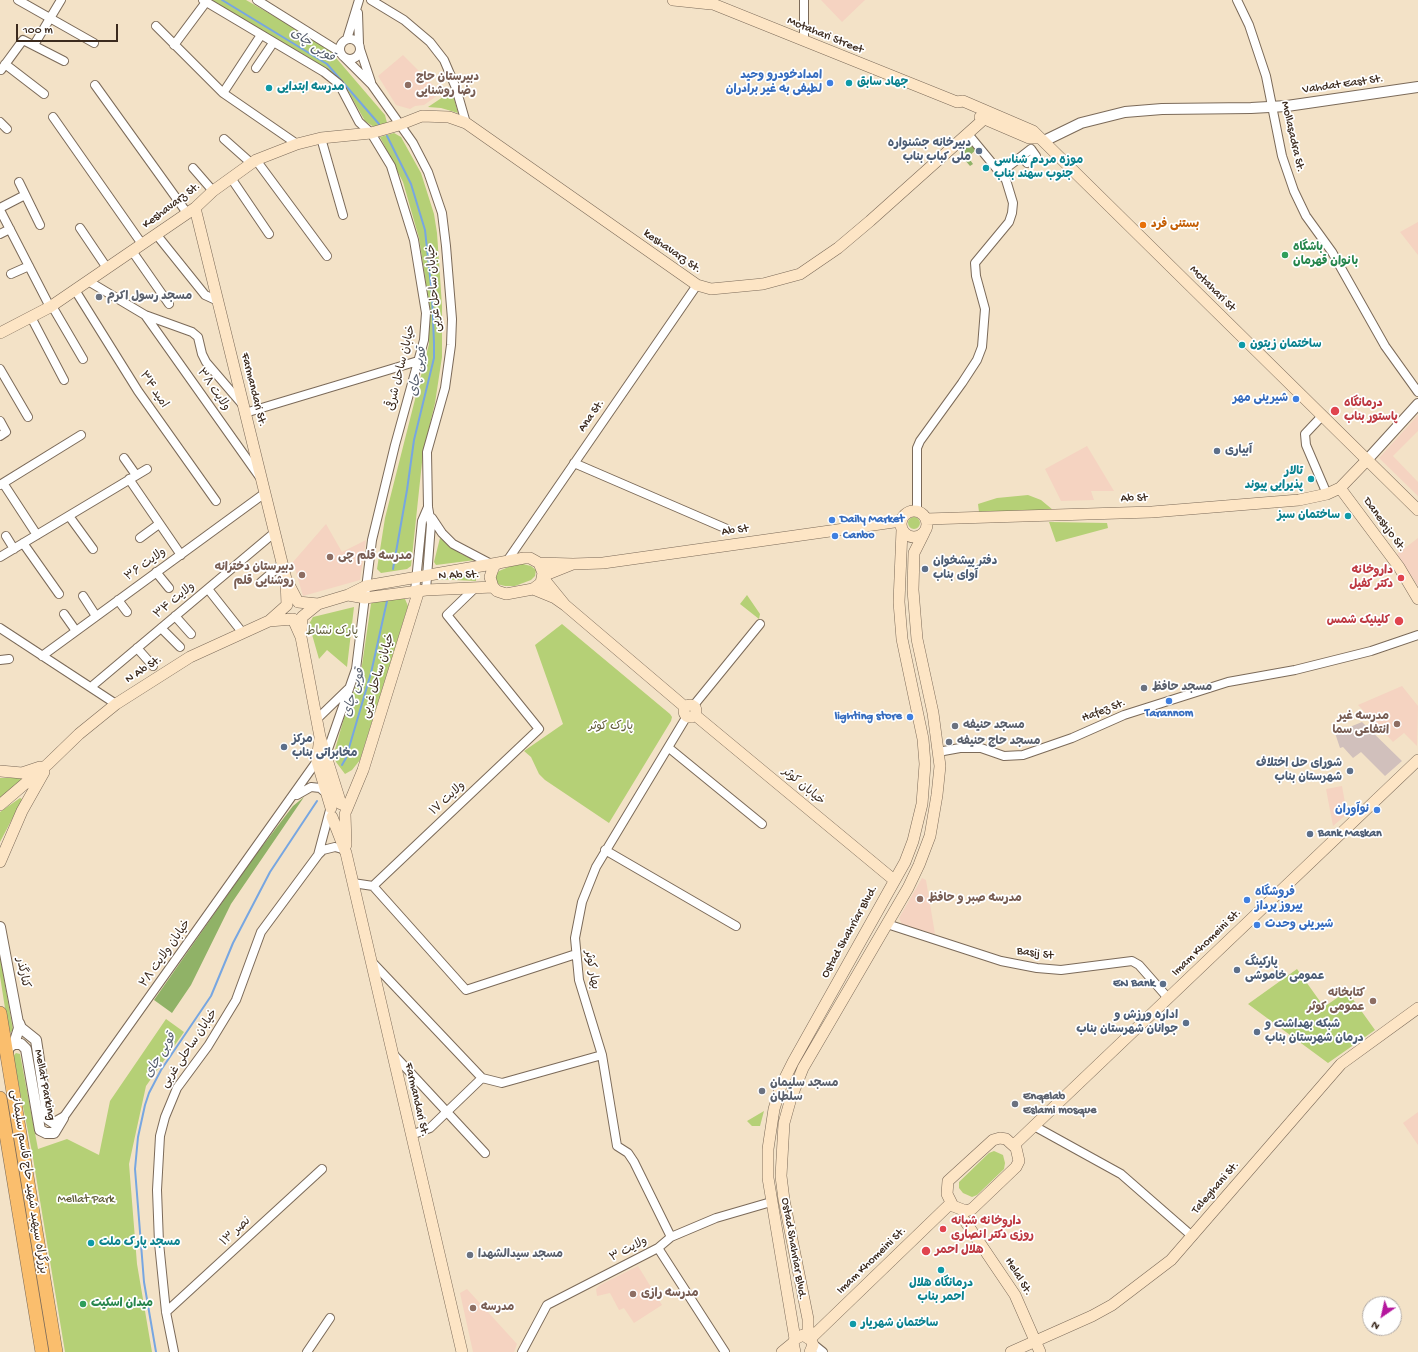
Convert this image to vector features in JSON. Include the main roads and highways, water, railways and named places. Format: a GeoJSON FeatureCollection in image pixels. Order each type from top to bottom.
{"type":"FeatureCollection","features":[{"type":"Feature","properties":{"kind":"highway","name":"بزرگراه سپهبد شهید حاج قاسم سلیمانی"},"geometry":{"type":"LineString","coordinates":[[0,1013],[15,1048],[56,1352]]}},
{"type":"Feature","properties":{"kind":"highway","name":"بزرگراه سپهبد شهید حاج قاسم سلیمانی"},"geometry":{"type":"LineString","coordinates":[[0,1098],[39,1350]]}},
{"type":"Feature","properties":{"kind":"main road","name":"Motahari Street"},"geometry":{"type":"LineString","coordinates":[[673,0],[707,2],[804,41]]}},
{"type":"Feature","properties":{"kind":"main road","name":"Motahari St"},"geometry":{"type":"LineString","coordinates":[[804,41],[957,102],[963,101],[1033,131],[1418,510]]}},
{"type":"Feature","properties":{"kind":"main road","name":"Motahari St"},"geometry":{"type":"LineString","coordinates":[[957,102],[961,108],[984,119],[1029,138],[1041,139]]}},
{"type":"Feature","properties":{"kind":"main road","name":"keshavarz St."},"geometry":{"type":"LineString","coordinates":[[371,133],[399,125],[414,117],[428,115],[449,117],[466,123],[697,286],[711,289],[764,284],[800,274],[838,248],[984,119]]}},
{"type":"Feature","properties":{"kind":"main road","name":"Keshavarz St."},"geometry":{"type":"LineString","coordinates":[[0,333],[51,307],[191,211],[213,191],[254,161],[297,144],[321,138],[371,133]]}},
{"type":"Feature","properties":{"kind":"main road","name":"Farmandari St."},"geometry":{"type":"LineString","coordinates":[[191,211],[218,302],[274,533],[293,603]]}},
{"type":"Feature","properties":{"kind":"main road"},"geometry":{"type":"LineString","coordinates":[[1340,488],[1367,460]]}},
{"type":"Feature","properties":{"kind":"main road","name":"Ab St"},"geometry":{"type":"LineString","coordinates":[[926,519],[1204,509],[1299,500],[1327,494],[1340,488]]}},
{"type":"Feature","properties":{"kind":"main road","name":"Daneshjo St."},"geometry":{"type":"LineString","coordinates":[[1340,488],[1399,567],[1418,599]]}},
{"type":"Feature","properties":{"kind":"main road"},"geometry":{"type":"LineString","coordinates":[[913,510],[917,511],[926,519],[927,526],[924,533],[913,537],[902,526],[905,514],[913,510]]}},
{"type":"Feature","properties":{"kind":"main road","name":"Ab St"},"geometry":{"type":"LineString","coordinates":[[573,564],[610,562],[902,526]]}},
{"type":"Feature","properties":{"kind":"main road","name":"Ostad Shahriar Blvd."},"geometry":{"type":"LineString","coordinates":[[794,1345],[767,1168],[770,1130],[778,1097],[793,1062],[909,853],[917,828],[922,804],[924,755],[923,739],[902,639],[899,602],[902,526]]}},
{"type":"Feature","properties":{"kind":"main road","name":"Ostad Shahriar Blvd."},"geometry":{"type":"LineString","coordinates":[[810,1343],[808,1319],[784,1200],[781,1156],[784,1123],[791,1098],[803,1068],[914,876],[930,836],[938,787],[938,752],[933,713],[917,639],[914,606],[914,553],[924,533]]}},
{"type":"Feature","properties":{"kind":"main road"},"geometry":{"type":"LineString","coordinates":[[539,563],[543,577],[541,583],[533,589],[506,594],[497,591],[493,587],[490,577],[494,566],[499,563],[530,558],[539,563],[573,564]]}},
{"type":"Feature","properties":{"kind":"main road","name":"N Ab St."},"geometry":{"type":"LineString","coordinates":[[269,620],[297,618],[318,604],[348,595],[366,586],[499,563]]}},
{"type":"Feature","properties":{"kind":"main road"},"geometry":{"type":"LineString","coordinates":[[543,577],[573,564]]}},
{"type":"Feature","properties":{"kind":"main road","name":"خیابان کوثر"},"geometry":{"type":"LineString","coordinates":[[543,577],[565,605]]}},
{"type":"Feature","properties":{"kind":"main road","name":"N Ab St."},"geometry":{"type":"LineString","coordinates":[[348,595],[365,598],[420,590],[493,587]]}},
{"type":"Feature","properties":{"kind":"main road","name":"خیابان کوثر"},"geometry":{"type":"LineString","coordinates":[[533,589],[556,598],[565,605],[894,880]]}},
{"type":"Feature","properties":{"kind":"main road","name":"خیابان ساحل غربی"},"geometry":{"type":"LineString","coordinates":[[338,809],[363,770],[420,590]]}},
{"type":"Feature","properties":{"kind":"main road"},"geometry":{"type":"LineString","coordinates":[[297,618],[286,613],[293,603],[304,608],[297,618],[317,719],[327,794],[338,809]]}},
{"type":"Feature","properties":{"kind":"main road","name":"N Ab St."},"geometry":{"type":"LineString","coordinates":[[0,806],[80,734],[116,704],[190,657],[269,620],[293,603],[318,604]]}},
{"type":"Feature","properties":{"kind":"main road"},"geometry":{"type":"LineString","coordinates":[[322,758],[338,809]]}},
{"type":"Feature","properties":{"kind":"main road","name":"Imam Khomeini St."},"geometry":{"type":"LineString","coordinates":[[1014,1145],[1418,760]]}},
{"type":"Feature","properties":{"kind":"main road"},"geometry":{"type":"LineString","coordinates":[[0,771],[22,773],[48,764]]}},
{"type":"Feature","properties":{"kind":"main road","name":"N Ab St."},"geometry":{"type":"LineString","coordinates":[[0,862],[22,811],[48,764]]}},
{"type":"Feature","properties":{"kind":"main road","name":"خیابان ساحل غربی"},"geometry":{"type":"LineString","coordinates":[[338,809],[363,770]]}},
{"type":"Feature","properties":{"kind":"main road","name":"Farmandari St."},"geometry":{"type":"LineString","coordinates":[[338,809],[346,853],[370,960],[462,1352]]}},
{"type":"Feature","properties":{"kind":"main road","name":"Taleghani St."},"geometry":{"type":"LineString","coordinates":[[1010,1352],[1037,1347],[1115,1303],[1171,1260],[1341,1064],[1418,1008]]}},
{"type":"Feature","properties":{"kind":"main road"},"geometry":{"type":"LineString","coordinates":[[1000,1138],[1006,1139],[1014,1145],[1019,1154],[1016,1167],[986,1197],[969,1210],[959,1209],[952,1204],[947,1194],[948,1181],[993,1140],[1000,1138]]}},
{"type":"Feature","properties":{"kind":"main road","name":"Imam Khomeini St."},"geometry":{"type":"LineString","coordinates":[[810,1343],[825,1324],[952,1204]]}},
{"type":"Feature","properties":{"kind":"main road","name":"Helal St."},"geometry":{"type":"LineString","coordinates":[[965,1221],[1012,1290],[1037,1347]]}},
{"type":"Feature","properties":{"kind":"main road"},"geometry":{"type":"LineString","coordinates":[[782,1352],[794,1345],[803,1335],[810,1343]]}},
{"type":"Feature","properties":{"kind":"waterway","name":"قوبی چای"},"geometry":{"type":"LineString","coordinates":[[222,0],[327,64],[379,124]]}},
{"type":"Feature","properties":{"kind":"waterway","name":"قوبی چای"},"geometry":{"type":"LineString","coordinates":[[387,136],[411,184],[425,230],[432,295],[434,343],[434,358],[414,440],[393,569]]}},
{"type":"Feature","properties":{"kind":"waterway","name":"قوبی چای"},"geometry":{"type":"LineString","coordinates":[[342,765],[346,758],[371,673],[387,601]]}},
{"type":"Feature","properties":{"kind":"waterway","name":"قوبی چای"},"geometry":{"type":"LineString","coordinates":[[156,1352],[144,1282],[135,1169],[138,1137],[145,1105],[149,1093],[161,1070],[211,996],[233,943],[270,872],[317,801]]}},
{"type":"Feature","properties":{"kind":"place","name":"امدادخودرو وحید لطیفی به غیر برادران"},"geometry":{"type":"Point","coordinates":[830,83]}},
{"type":"Feature","properties":{"kind":"place","name":"جهاد سابق"},"geometry":{"type":"Point","coordinates":[849,83]}},
{"type":"Feature","properties":{"kind":"place","name":"دبیرستان حاج رضا روشنایی"},"geometry":{"type":"Point","coordinates":[408,85]}},
{"type":"Feature","properties":{"kind":"place","name":"مدرسه ابتدایی"},"geometry":{"type":"Point","coordinates":[269,88]}},
{"type":"Feature","properties":{"kind":"place","name":"دبیرخانه جشنواره ملی کباب بناب"},"geometry":{"type":"Point","coordinates":[979,151]}},
{"type":"Feature","properties":{"kind":"place","name":"موزه مردم شناسی جنوب سهند بناب"},"geometry":{"type":"Point","coordinates":[986,168]}},
{"type":"Feature","properties":{"kind":"place","name":"بستنی فرد"},"geometry":{"type":"Point","coordinates":[1143,225]}},
{"type":"Feature","properties":{"kind":"place","name":"باشگاه بانوان قهرمان"},"geometry":{"type":"Point","coordinates":[1285,255]}},
{"type":"Feature","properties":{"kind":"place","name":"مسجد رسول اکرم"},"geometry":{"type":"Point","coordinates":[99,297]}},
{"type":"Feature","properties":{"kind":"place","name":"ساختمان زیتون"},"geometry":{"type":"Point","coordinates":[1242,345]}},
{"type":"Feature","properties":{"kind":"place","name":"شیرینی مهر"},"geometry":{"type":"Point","coordinates":[1296,399]}},
{"type":"Feature","properties":{"kind":"place","name":"درمانگاه پاستور بناب"},"geometry":{"type":"Point","coordinates":[1335,411]}},
{"type":"Feature","properties":{"kind":"place","name":"آبیاری"},"geometry":{"type":"Point","coordinates":[1217,451]}},
{"type":"Feature","properties":{"kind":"place","name":"تالار پذیرایی پیوند"},"geometry":{"type":"Point","coordinates":[1311,479]}},
{"type":"Feature","properties":{"kind":"place","name":"ساختمان سبز"},"geometry":{"type":"Point","coordinates":[1348,516]}},
{"type":"Feature","properties":{"kind":"place","name":"Daily Market"},"geometry":{"type":"Point","coordinates":[832,520]}},
{"type":"Feature","properties":{"kind":"place","name":"Canbo"},"geometry":{"type":"Point","coordinates":[835,536]}},
{"type":"Feature","properties":{"kind":"place","name":"مدرسه قلم چی"},"geometry":{"type":"Point","coordinates":[330,557]}},
{"type":"Feature","properties":{"kind":"place","name":"دفتر پیشخوان آوای بناب"},"geometry":{"type":"Point","coordinates":[925,569]}},
{"type":"Feature","properties":{"kind":"place","name":"دبیرستان دخترانه روشنایی قلم"},"geometry":{"type":"Point","coordinates":[302,575]}},
{"type":"Feature","properties":{"kind":"place","name":"داروخانه دکتر کفیل"},"geometry":{"type":"Point","coordinates":[1401,578]}},
{"type":"Feature","properties":{"kind":"place","name":"کلینیک شمس"},"geometry":{"type":"Point","coordinates":[1399,621]}},
{"type":"Feature","properties":{"kind":"place","name":"مسجد حافظ"},"geometry":{"type":"Point","coordinates":[1144,688]}},
{"type":"Feature","properties":{"kind":"place","name":"Tarannom"},"geometry":{"type":"Point","coordinates":[1169,701]}},
{"type":"Feature","properties":{"kind":"place","name":"lighting store"},"geometry":{"type":"Point","coordinates":[910,717]}},
{"type":"Feature","properties":{"kind":"place","name":"مدرسه غیر انتفاعی سما"},"geometry":{"type":"Point","coordinates":[1397,724]}},
{"type":"Feature","properties":{"kind":"place","name":"مسجد حنیفه"},"geometry":{"type":"Point","coordinates":[955,726]}},
{"type":"Feature","properties":{"kind":"place","name":"مسجد حاج حنیفه"},"geometry":{"type":"Point","coordinates":[949,742]}},
{"type":"Feature","properties":{"kind":"place","name":"مرکز مخابراتی بناب"},"geometry":{"type":"Point","coordinates":[284,747]}},
{"type":"Feature","properties":{"kind":"place","name":"شورای حل اختلاف شهرستان بناب"},"geometry":{"type":"Point","coordinates":[1350,771]}},
{"type":"Feature","properties":{"kind":"place","name":"نوآوران"},"geometry":{"type":"Point","coordinates":[1377,810]}},
{"type":"Feature","properties":{"kind":"place","name":"Bank Maskan"},"geometry":{"type":"Point","coordinates":[1310,834]}},
{"type":"Feature","properties":{"kind":"place","name":"مدرسه صبر و حافظ"},"geometry":{"type":"Point","coordinates":[920,899]}},
{"type":"Feature","properties":{"kind":"place","name":"فروشگاه پیروز پرداز"},"geometry":{"type":"Point","coordinates":[1247,900]}},
{"type":"Feature","properties":{"kind":"place","name":"شیرینی وحدت"},"geometry":{"type":"Point","coordinates":[1257,925]}},
{"type":"Feature","properties":{"kind":"place","name":"پارکینگ عمومی خاموشی"},"geometry":{"type":"Point","coordinates":[1237,970]}},
{"type":"Feature","properties":{"kind":"place","name":"EN Bank"},"geometry":{"type":"Point","coordinates":[1163,984]}},
{"type":"Feature","properties":{"kind":"place","name":"کتابخانه عمومی کوثر"},"geometry":{"type":"Point","coordinates":[1373,1001]}},
{"type":"Feature","properties":{"kind":"place","name":"اداره ورزش و جوانان شهرستان بناب"},"geometry":{"type":"Point","coordinates":[1186,1023]}},
{"type":"Feature","properties":{"kind":"place","name":"شبکه بهداشت و درمان شهرستان بناب"},"geometry":{"type":"Point","coordinates":[1257,1032]}},
{"type":"Feature","properties":{"kind":"place","name":"مسجد سلیمان سلطان"},"geometry":{"type":"Point","coordinates":[762,1091]}},
{"type":"Feature","properties":{"kind":"place","name":"Enqelab Eslami mosque"},"geometry":{"type":"Point","coordinates":[1015,1104]}},
{"type":"Feature","properties":{"kind":"place","name":"داروخانه شبانه روزی دکتر انصاری"},"geometry":{"type":"Point","coordinates":[943,1229]}},
{"type":"Feature","properties":{"kind":"place","name":"مسجد پارک ملت"},"geometry":{"type":"Point","coordinates":[91,1243]}},
{"type":"Feature","properties":{"kind":"place","name":"هلال احمر"},"geometry":{"type":"Point","coordinates":[926,1251]}},
{"type":"Feature","properties":{"kind":"place","name":"مسجد سیدالشهدا"},"geometry":{"type":"Point","coordinates":[470,1255]}},
{"type":"Feature","properties":{"kind":"place","name":"درمانگاه هلال احمر بناب"},"geometry":{"type":"Point","coordinates":[941,1270]}},
{"type":"Feature","properties":{"kind":"place","name":"مدرسه رازی"},"geometry":{"type":"Point","coordinates":[633,1294]}},
{"type":"Feature","properties":{"kind":"place","name":"میدان اسکیت"},"geometry":{"type":"Point","coordinates":[83,1304]}},
{"type":"Feature","properties":{"kind":"place","name":"مدرسه"},"geometry":{"type":"Point","coordinates":[473,1308]}},
{"type":"Feature","properties":{"kind":"place","name":"ساختمان شهریار"},"geometry":{"type":"Point","coordinates":[853,1324]}},
{"type":"Feature","properties":{"kind":"park label","name":"پارک نشاط"},"geometry":{"type":"Point","coordinates":[332,632]}},
{"type":"Feature","properties":{"kind":"park label","name":"پارک کوثر"},"geometry":{"type":"Point","coordinates":[611,727]}},
{"type":"Feature","properties":{"kind":"park label","name":"Mellat Park"},"geometry":{"type":"Point","coordinates":[86,1200]}}]}
